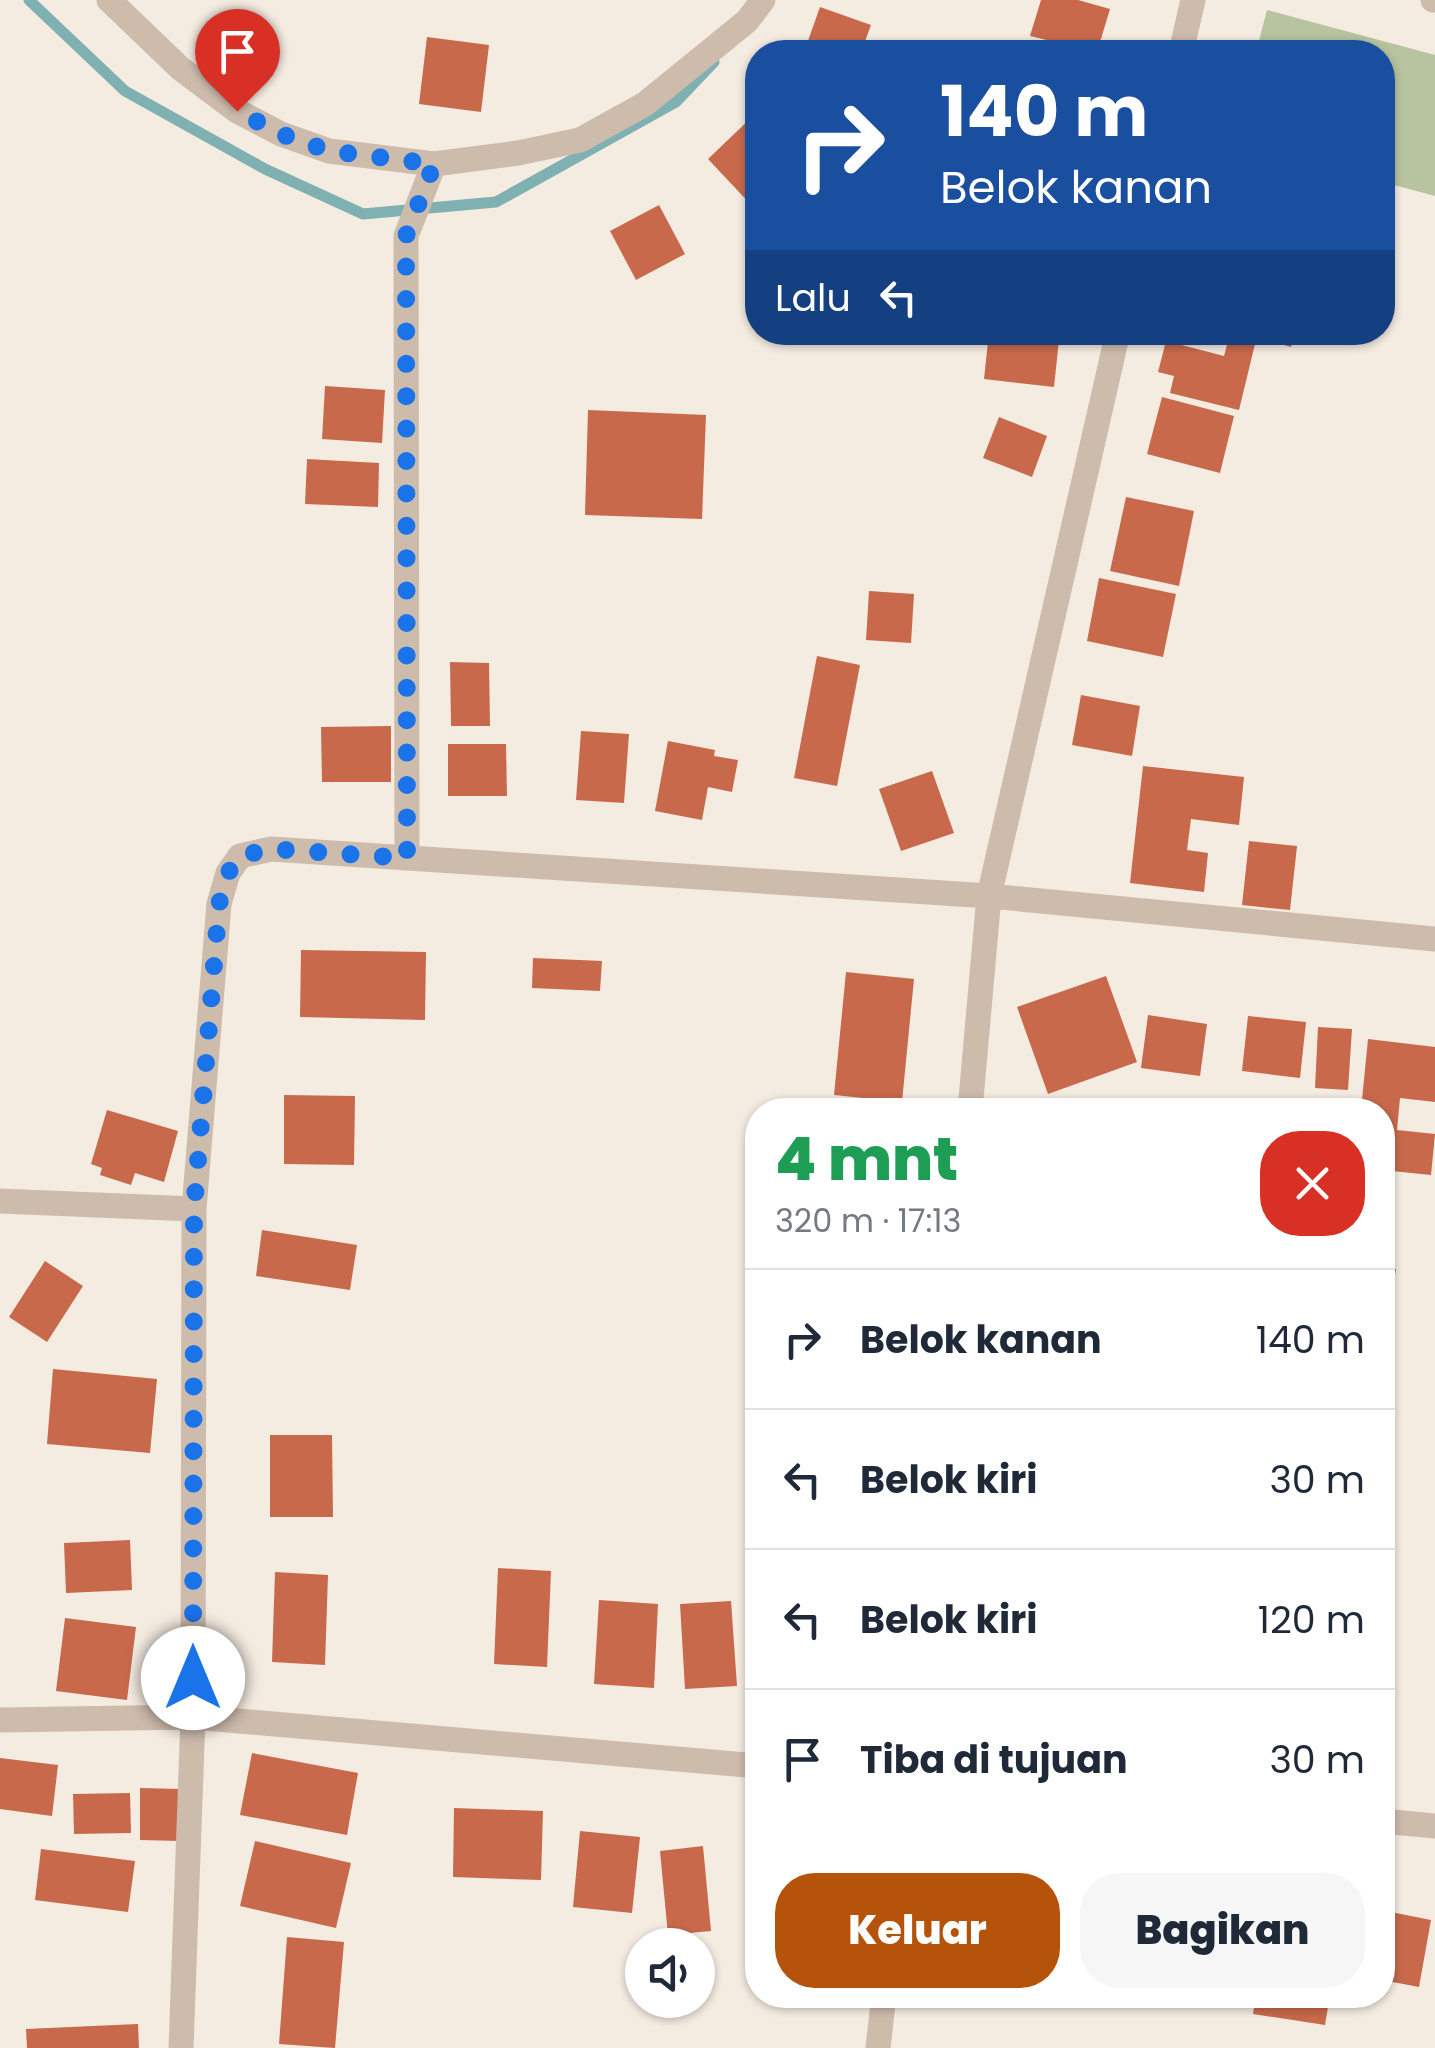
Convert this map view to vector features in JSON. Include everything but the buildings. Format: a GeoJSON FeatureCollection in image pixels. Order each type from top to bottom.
{"type":"FeatureCollection","features":[{"type":"Feature","properties":{"kind":"street"},"geometry":{"type":"LineString","coordinates":[[109,0],[180,68],[237,111],[281,134],[329,151],[434,164],[580,140],[645,104],[747,21],[763,0]]}},
{"type":"Feature","properties":{"kind":"street"},"geometry":{"type":"LineString","coordinates":[[1185,40],[1193,0]]}},
{"type":"Feature","properties":{"kind":"street"},"geometry":{"type":"LineString","coordinates":[[407,858],[406,236],[434,164]]}},
{"type":"Feature","properties":{"kind":"street"},"geometry":{"type":"LineString","coordinates":[[971,1098],[989,896],[1115,345]]}},
{"type":"Feature","properties":{"kind":"street"},"geometry":{"type":"LineString","coordinates":[[180,2048],[193,1717],[194,1209],[219,904],[228,873],[240,856],[271,849],[989,896],[1435,940]]}},
{"type":"Feature","properties":{"kind":"street"},"geometry":{"type":"LineString","coordinates":[[0,1201],[194,1209]]}},
{"type":"Feature","properties":{"kind":"street"},"geometry":{"type":"LineString","coordinates":[[0,1720],[193,1717],[745,1765]]}},
{"type":"Feature","properties":{"kind":"street"},"geometry":{"type":"LineString","coordinates":[[1395,1822],[1435,1826]]}},
{"type":"Feature","properties":{"kind":"street"},"geometry":{"type":"LineString","coordinates":[[878,2048],[883,2008]]}},
{"type":"Feature","properties":{"kind":"green space"},"geometry":{"type":"Polygon","coordinates":[[[1267,10],[1379,40],[1259,40],[1267,10]]]}},
{"type":"Feature","properties":{"kind":"green space"},"geometry":{"type":"Polygon","coordinates":[[[1395,44],[1435,55],[1435,196],[1395,185],[1395,44]]]}},
{"type":"Feature","properties":{"kind":"waterway"},"geometry":{"type":"LineString","coordinates":[[29,0],[125,91],[265,169],[363,214],[496,202],[676,102],[714,62]]}},
{"type":"Feature","properties":{"kind":"route"},"geometry":{"type":"LineString","coordinates":[[193,1678],[194,1209],[219,904],[228,873],[240,856],[271,849],[407,858],[406,236],[434,164],[329,151],[281,134],[237,111]]}}]}
